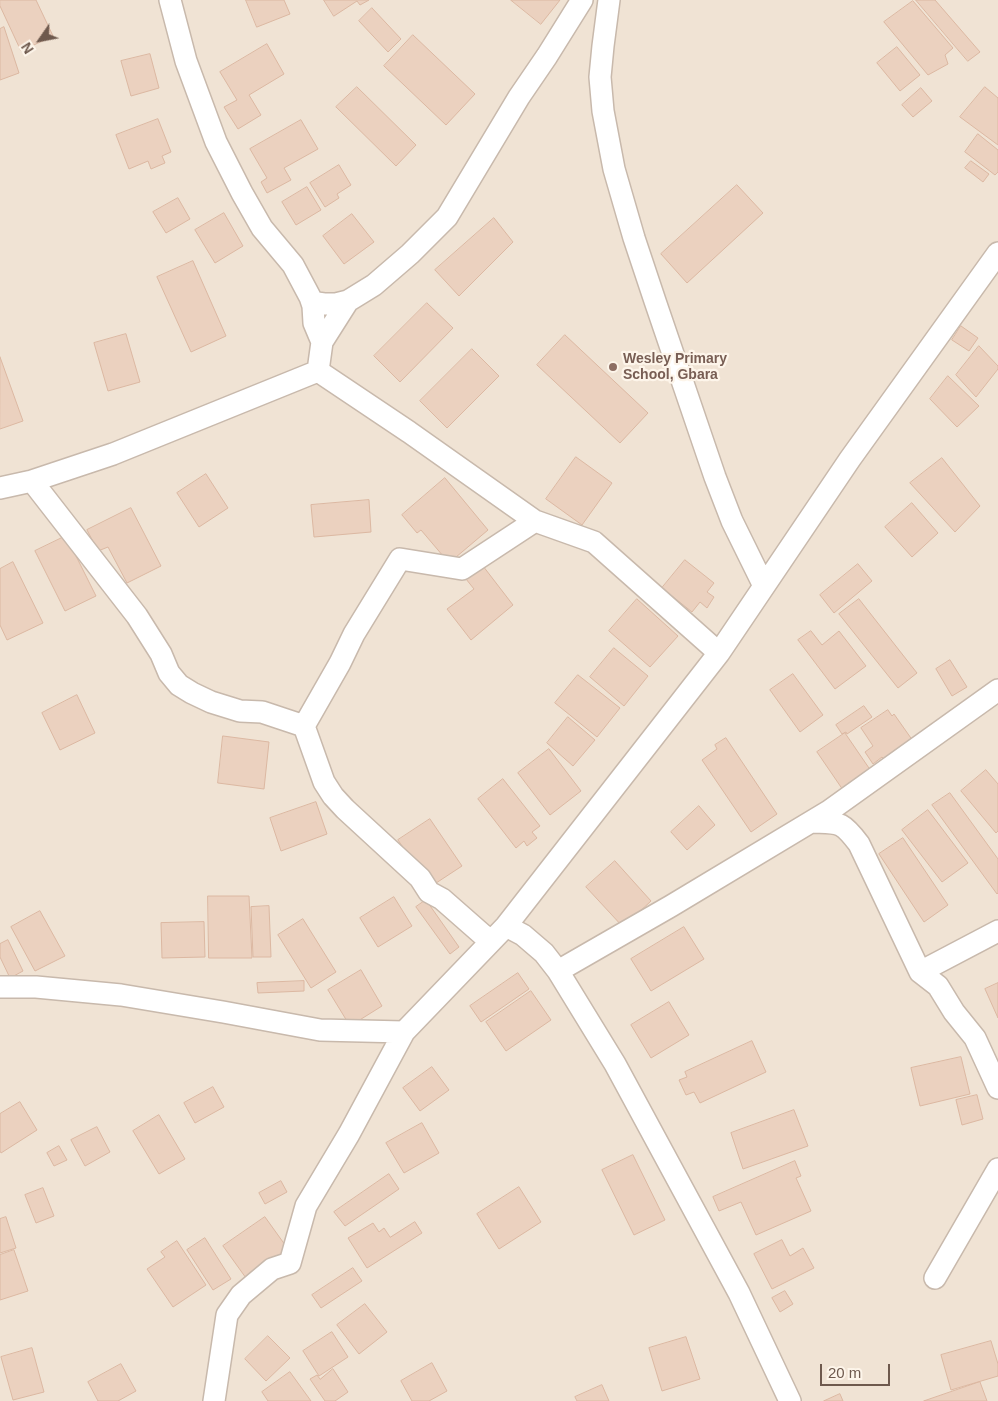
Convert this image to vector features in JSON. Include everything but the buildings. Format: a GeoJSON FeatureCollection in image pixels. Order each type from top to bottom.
{"type":"FeatureCollection","features":[{"type":"Feature","properties":{"kind":"street"},"geometry":{"type":"LineString","coordinates":[[170,0],[186,61],[216,142],[262,228],[293,265],[310,297],[313,306],[314,322],[322,342]]}},
{"type":"Feature","properties":{"kind":"street"},"geometry":{"type":"LineString","coordinates":[[313,306],[317,303],[336,304],[348,301],[374,285],[410,254],[447,217],[519,96],[582,0]]}},
{"type":"Feature","properties":{"kind":"street"},"geometry":{"type":"LineString","coordinates":[[609,0],[600,77],[603,111],[614,169],[634,238],[712,469],[732,520],[764,586]]}},
{"type":"Feature","properties":{"kind":"street"},"geometry":{"type":"LineString","coordinates":[[214,1401],[227,1315],[241,1295],[272,1269],[290,1263],[306,1206],[349,1134],[404,1032],[499,933],[719,653],[850,459],[998,252]]}},
{"type":"Feature","properties":{"kind":"street"},"geometry":{"type":"LineString","coordinates":[[318,371],[322,342],[348,301]]}},
{"type":"Feature","properties":{"kind":"street"},"geometry":{"type":"LineString","coordinates":[[318,371],[535,521],[594,542],[719,653]]}},
{"type":"Feature","properties":{"kind":"street"},"geometry":{"type":"LineString","coordinates":[[0,488],[32,481],[113,454],[318,371]]}},
{"type":"Feature","properties":{"kind":"street"},"geometry":{"type":"LineString","coordinates":[[32,481],[138,616],[161,654],[169,673],[179,685],[211,702],[240,710],[262,712],[304,726]]}},
{"type":"Feature","properties":{"kind":"street"},"geometry":{"type":"LineString","coordinates":[[535,521],[462,570],[400,559],[354,634],[340,664],[304,726],[324,782],[333,796],[420,878],[429,892],[442,899],[483,935],[499,933],[523,935],[544,953],[558,971],[615,1064],[740,1293],[790,1401]]}},
{"type":"Feature","properties":{"kind":"street"},"geometry":{"type":"LineString","coordinates":[[558,971],[829,811],[998,690]]}},
{"type":"Feature","properties":{"kind":"street"},"geometry":{"type":"LineString","coordinates":[[811,822],[840,824],[848,829],[859,844],[920,972],[938,986],[954,1012],[975,1038],[998,1088]]}},
{"type":"Feature","properties":{"kind":"street"},"geometry":{"type":"LineString","coordinates":[[920,972],[998,931]]}},
{"type":"Feature","properties":{"kind":"street"},"geometry":{"type":"LineString","coordinates":[[0,987],[36,987],[121,995],[320,1030],[404,1032]]}},
{"type":"Feature","properties":{"kind":"street"},"geometry":{"type":"LineString","coordinates":[[935,1278],[998,1169]]}},
{"type":"Feature","properties":{"kind":"shaded area"},"geometry":{"type":"Polygon","coordinates":[[[0,0],[998,0],[998,1401],[0,1401],[0,0]]]}},
{"type":"Feature","properties":{"kind":"place","name":"Wesley Primary School, Gbara"},"geometry":{"type":"Point","coordinates":[613,367]}}]}
